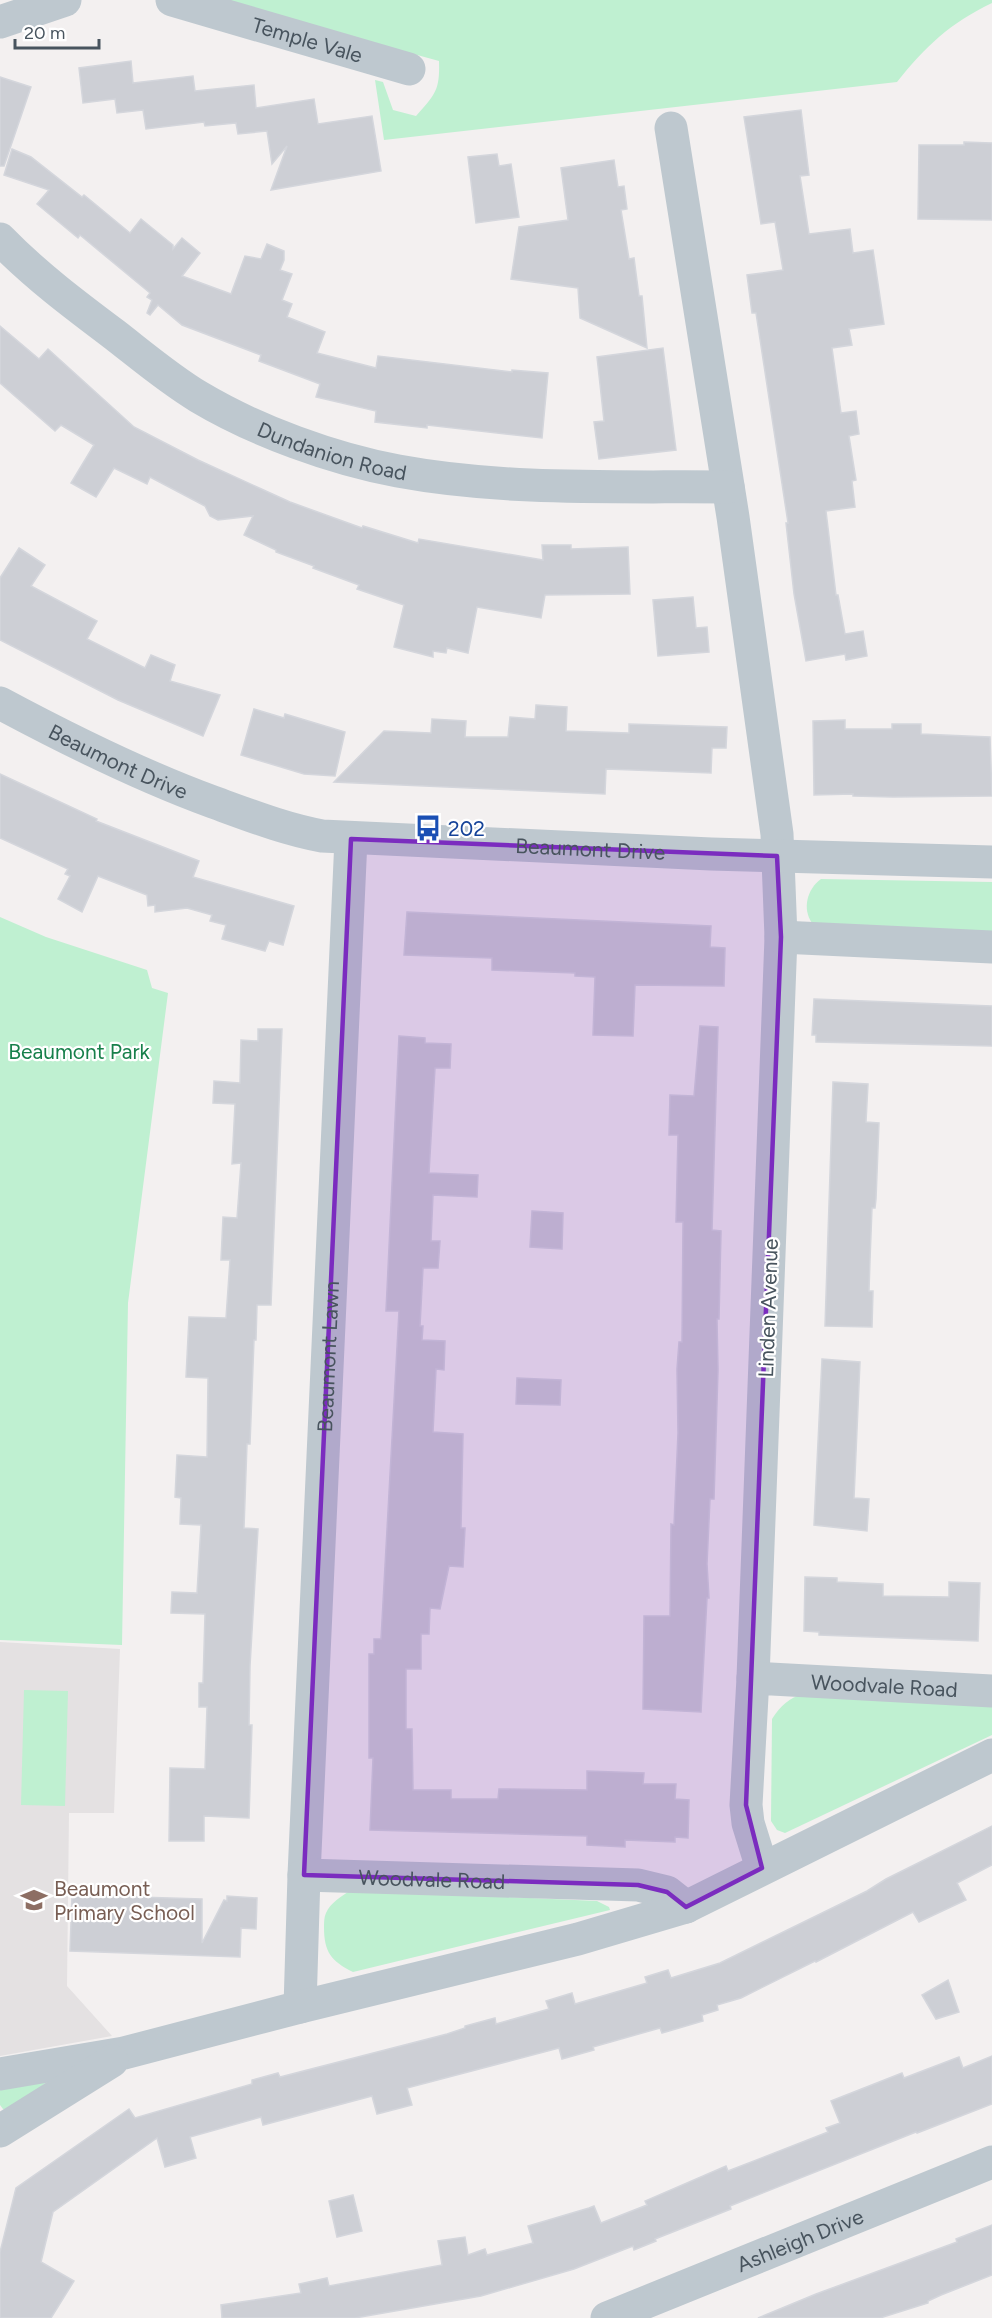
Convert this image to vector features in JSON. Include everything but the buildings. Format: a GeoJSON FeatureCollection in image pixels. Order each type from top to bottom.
{"type":"FeatureCollection","features":[{"type":"Feature","properties":{"kind":"street"},"geometry":{"type":"LineString","coordinates":[[0,22],[65,0]]}},
{"type":"Feature","properties":{"kind":"street","name":"Temple Vale"},"geometry":{"type":"LineString","coordinates":[[172,0],[409,69]]}},
{"type":"Feature","properties":{"kind":"street","name":"Linden Avenue"},"geometry":{"type":"LineString","coordinates":[[671,128],[729,487],[777,834],[782,938],[753,1678]]}},
{"type":"Feature","properties":{"kind":"street","name":"Dundanion Road"},"geometry":{"type":"LineString","coordinates":[[0,239],[88,316],[198,396],[243,420],[308,446],[350,460],[396,471],[482,482],[601,487],[729,487]]}},
{"type":"Feature","properties":{"kind":"street","name":"Beaumont Drive"},"geometry":{"type":"LineString","coordinates":[[0,704],[115,762],[210,801],[290,829],[351,839],[992,862]]}},
{"type":"Feature","properties":{"kind":"street","name":"Beaumont Lawn"},"geometry":{"type":"LineString","coordinates":[[304,1875],[351,839]]}},
{"type":"Feature","properties":{"kind":"street"},"geometry":{"type":"LineString","coordinates":[[782,938],[992,947]]}},
{"type":"Feature","properties":{"kind":"street"},"geometry":{"type":"LineString","coordinates":[[753,1678],[746,1805],[748,1823],[762,1868]]}},
{"type":"Feature","properties":{"kind":"street","name":"Woodvale Road"},"geometry":{"type":"LineString","coordinates":[[753,1678],[992,1691]]}},
{"type":"Feature","properties":{"kind":"street"},"geometry":{"type":"LineString","coordinates":[[0,2074],[124,2054],[300,2007],[578,1939],[686,1906],[992,1755]]}},
{"type":"Feature","properties":{"kind":"street"},"geometry":{"type":"LineString","coordinates":[[300,2007],[304,1875]]}},
{"type":"Feature","properties":{"kind":"street","name":"Woodvale Road"},"geometry":{"type":"LineString","coordinates":[[304,1875],[638,1885],[667,1892],[686,1906]]}},
{"type":"Feature","properties":{"kind":"street"},"geometry":{"type":"LineString","coordinates":[[0,2131],[124,2054]]}},
{"type":"Feature","properties":{"kind":"street","name":"Ashleigh Drive"},"geometry":{"type":"LineString","coordinates":[[607,2318],[992,2162]]}},
{"type":"Feature","properties":{"kind":"highlighted area"},"geometry":{"type":"Polygon","coordinates":[[[351,839],[777,856],[781,937],[746,1805],[762,1868],[686,1907],[667,1892],[638,1885],[304,1875],[351,839]]]}},
{"type":"Feature","properties":{"kind":"shaded area","name":"Beaumont Primary School"},"geometry":{"type":"Polygon","coordinates":[[[0,1642],[120,1649],[114,1813],[69,1813],[67,1986],[112,2036],[0,2056],[0,1642]]]}},
{"type":"Feature","properties":{"kind":"green space"},"geometry":{"type":"Polygon","coordinates":[[[218,0],[992,0],[992,3],[940,36],[897,82],[384,140],[375,80],[383,82],[393,110],[416,116],[435,92],[439,61],[218,0]]]}},
{"type":"Feature","properties":{"kind":"green space"},"geometry":{"type":"Polygon","coordinates":[[[821,879],[992,882],[992,938],[812,923],[807,912],[809,894],[821,879]]]}},
{"type":"Feature","properties":{"kind":"green space","name":"Beaumont Park"},"geometry":{"type":"Polygon","coordinates":[[[0,917],[46,937],[147,970],[152,988],[168,993],[128,1303],[122,1645],[0,1640],[0,917]]]}},
{"type":"Feature","properties":{"kind":"green space"},"geometry":{"type":"Polygon","coordinates":[[[24,1690],[68,1691],[65,1806],[21,1805],[24,1690]]]}},
{"type":"Feature","properties":{"kind":"green space"},"geometry":{"type":"Polygon","coordinates":[[[805,1693],[992,1705],[992,1735],[785,1833],[777,1830],[771,1821],[772,1719],[786,1703],[805,1693]]]}},
{"type":"Feature","properties":{"kind":"green space"},"geometry":{"type":"Polygon","coordinates":[[[351,1890],[597,1901],[609,1907],[610,1910],[353,1972],[339,1964],[330,1955],[325,1943],[324,1927],[325,1916],[330,1906],[351,1890]]]}},
{"type":"Feature","properties":{"kind":"green space"},"geometry":{"type":"Polygon","coordinates":[[[58,2074],[10,2109],[3,2109],[0,2105],[0,2087],[58,2074]]]}},
{"type":"Feature","properties":{"kind":"place","name":"202"},"geometry":{"type":"Point","coordinates":[428,828]}},
{"type":"Feature","properties":{"kind":"place","name":"Beaumont Primary School"},"geometry":{"type":"Point","coordinates":[34,1900]}}]}
